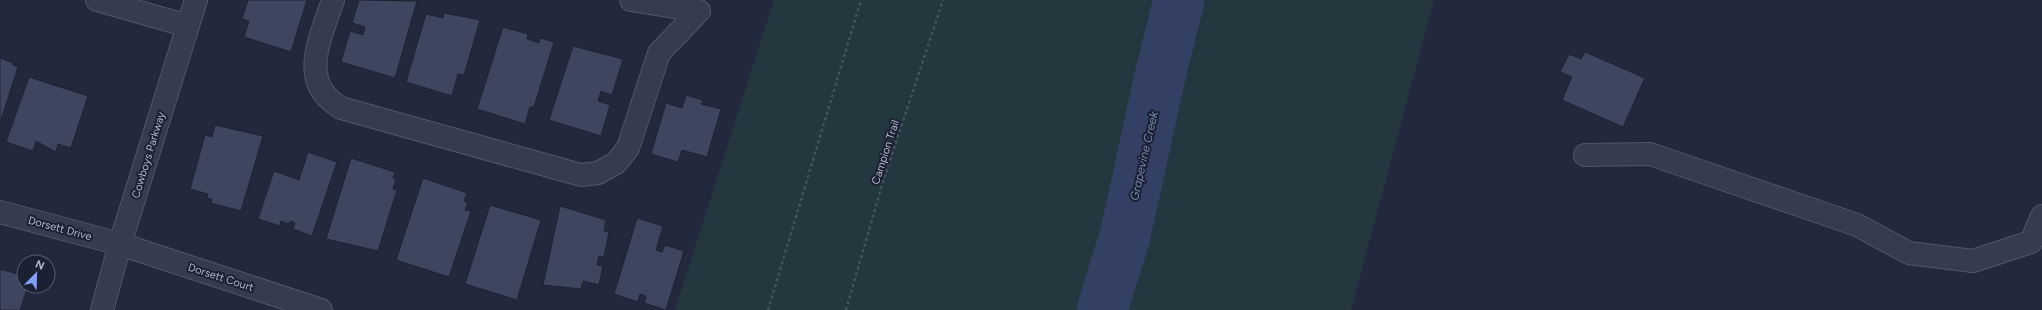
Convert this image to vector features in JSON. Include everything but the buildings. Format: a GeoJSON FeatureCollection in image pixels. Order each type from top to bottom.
{"type":"FeatureCollection","features":[{"type":"Feature","properties":{"kind":"street"},"geometry":{"type":"LineString","coordinates":[[97,0],[188,26]]}},
{"type":"Feature","properties":{"kind":"street","name":"Cowboys Parkway"},"geometry":{"type":"LineString","coordinates":[[102,310],[120,244],[196,0]]}},
{"type":"Feature","properties":{"kind":"street"},"geometry":{"type":"LineString","coordinates":[[332,0],[315,58],[315,70],[319,83],[326,96],[341,108],[581,175],[598,173],[616,163],[628,148],[659,54],[699,11],[631,0]]}},
{"type":"Feature","properties":{"kind":"street"},"geometry":{"type":"LineString","coordinates":[[1585,155],[1650,154],[1857,225],[1909,253],[1973,261],[2031,242],[2042,216]]}},
{"type":"Feature","properties":{"kind":"street","name":"Dorsett Drive"},"geometry":{"type":"LineString","coordinates":[[0,212],[120,244]]}},
{"type":"Feature","properties":{"kind":"street","name":"Dorsett Court"},"geometry":{"type":"LineString","coordinates":[[120,244],[321,310]]}},
{"type":"Feature","properties":{"kind":"path"},"geometry":{"type":"LineString","coordinates":[[768,310],[861,0]]}},
{"type":"Feature","properties":{"kind":"path","name":"Campion Trail"},"geometry":{"type":"LineString","coordinates":[[846,310],[882,185],[943,0]]}},
{"type":"Feature","properties":{"kind":"shaded area"},"geometry":{"type":"Polygon","coordinates":[[[774,0],[1434,0],[1351,310],[675,310],[774,0]]]}},
{"type":"Feature","properties":{"kind":"waterway","name":"Grapevine Creek"},"geometry":{"type":"LineString","coordinates":[[1102,310],[1125,236],[1160,76],[1179,0]]}}]}
